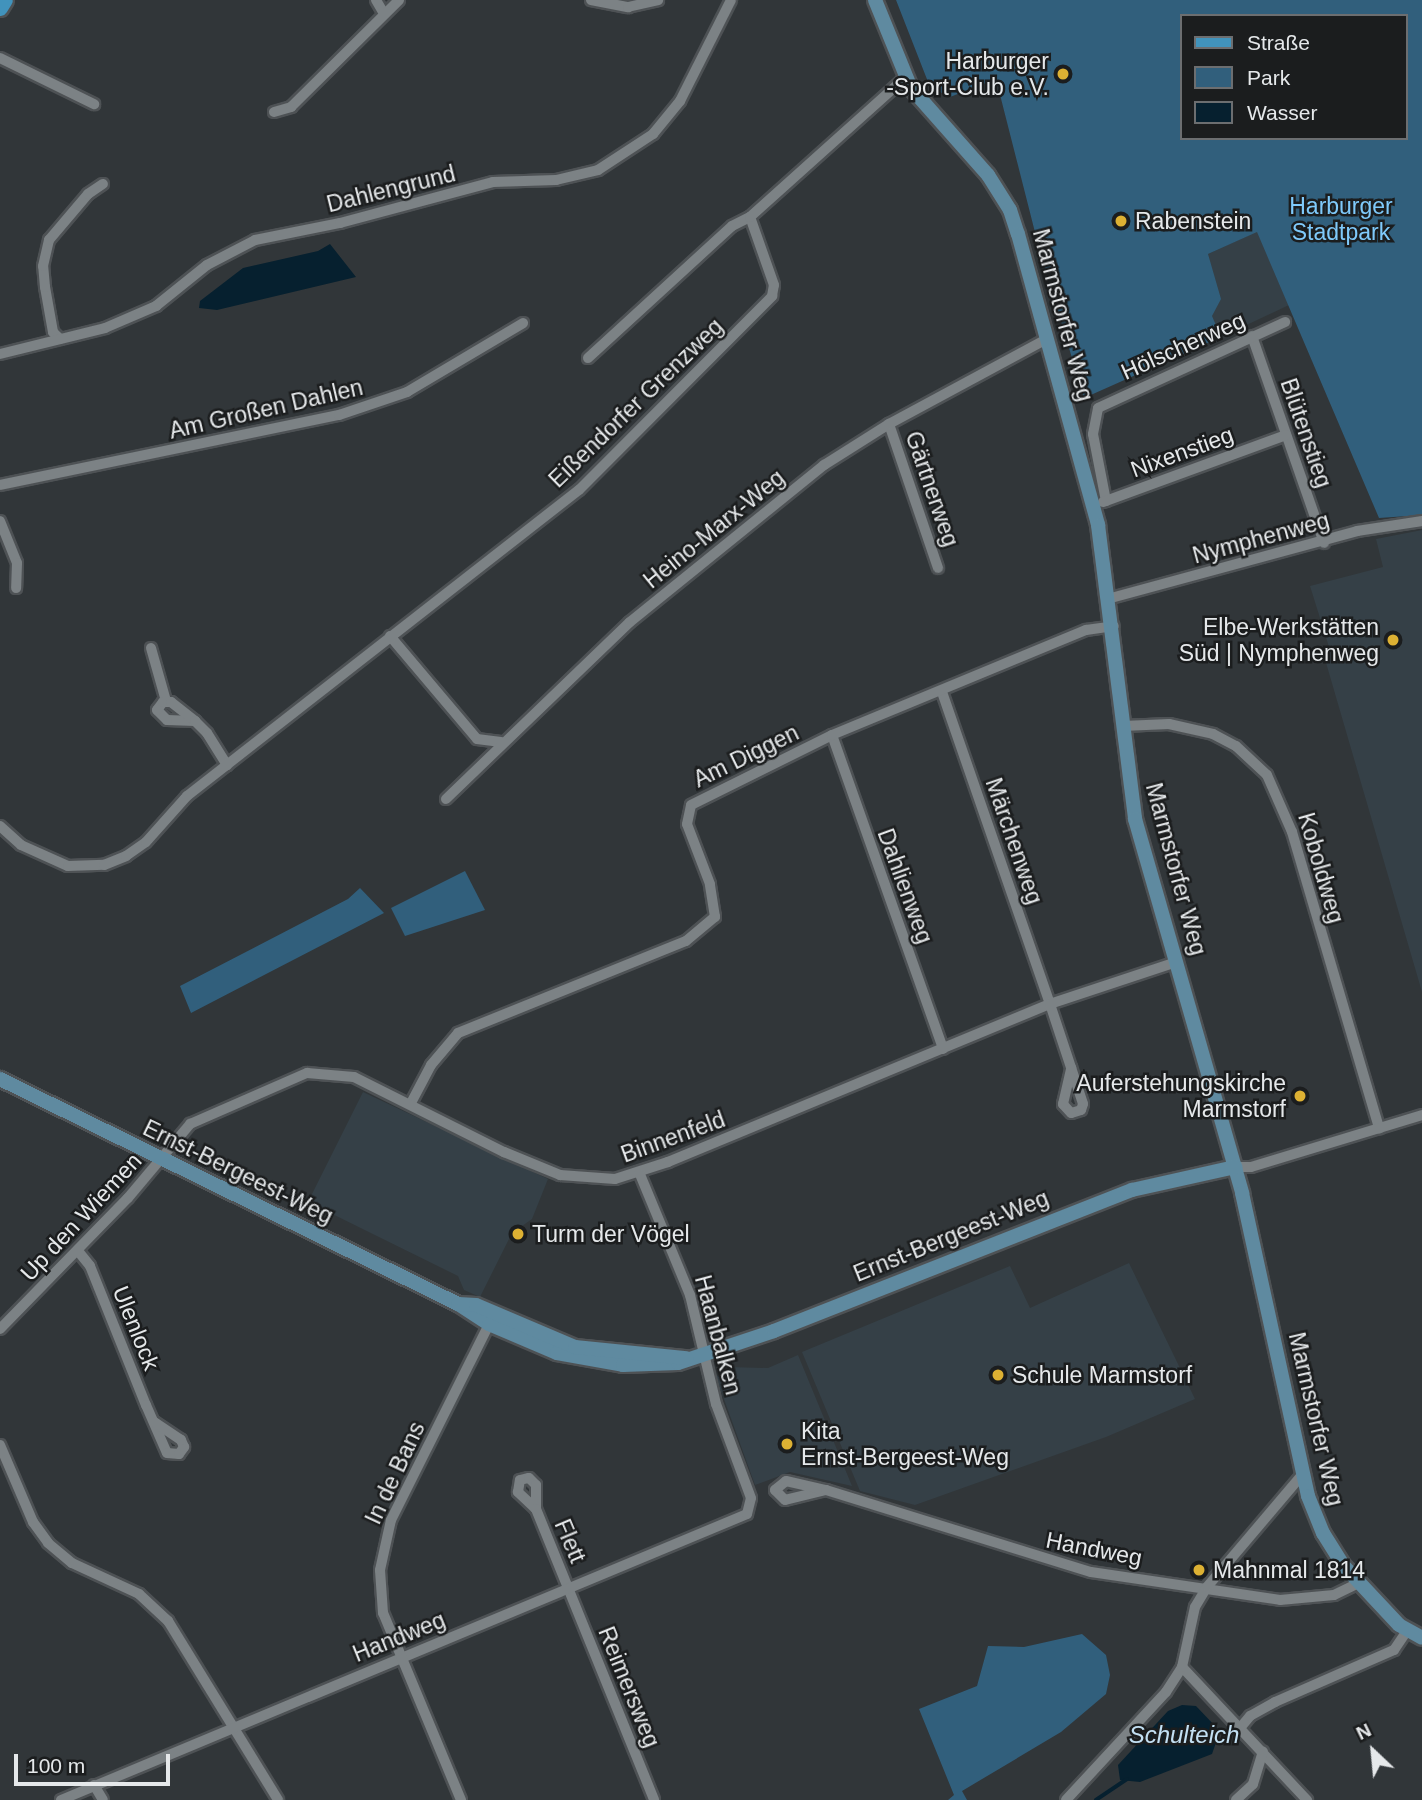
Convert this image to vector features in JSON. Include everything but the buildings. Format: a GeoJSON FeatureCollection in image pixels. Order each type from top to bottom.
{"type":"FeatureCollection","features":[{"type":"Feature","properties":{"kind":"main road"},"geometry":{"type":"LineString","coordinates":[[0,8],[5,0]]}},
{"type":"Feature","properties":{"kind":"street"},"geometry":{"type":"LineString","coordinates":[[376,0],[383,12]]}},
{"type":"Feature","properties":{"kind":"street"},"geometry":{"type":"LineString","coordinates":[[274,112],[291,107],[383,12],[399,0]]}},
{"type":"Feature","properties":{"kind":"street"},"geometry":{"type":"LineString","coordinates":[[591,0],[628,7],[658,0]]}},
{"type":"Feature","properties":{"kind":"street","name":"Dahlengrund"},"geometry":{"type":"LineString","coordinates":[[0,354],[105,328],[156,306],[207,265],[255,240],[340,223],[493,182],[556,180],[598,170],[653,134],[680,101],[731,0]]}},
{"type":"Feature","properties":{"kind":"street","name":"Marmstorfer Weg"},"geometry":{"type":"LineString","coordinates":[[875,0],[905,78],[928,111],[981,166],[1010,210],[1045,340],[1099,503]]}},
{"type":"Feature","properties":{"kind":"street"},"geometry":{"type":"LineString","coordinates":[[0,58],[94,104]]}},
{"type":"Feature","properties":{"kind":"street"},"geometry":{"type":"LineString","coordinates":[[588,358],[732,226],[750,217],[905,78]]}},
{"type":"Feature","properties":{"kind":"street"},"geometry":{"type":"LineString","coordinates":[[60,339],[53,332],[45,287],[43,266],[50,240],[88,194],[103,184]]}},
{"type":"Feature","properties":{"kind":"street","name":"Eißendorfer Grenzweg"},"geometry":{"type":"LineString","coordinates":[[0,826],[41,857],[68,866],[104,865],[146,842],[187,796],[579,491],[772,296],[774,285],[750,217]]}},
{"type":"Feature","properties":{"kind":"street","name":"Hölscherweg"},"geometry":{"type":"LineString","coordinates":[[1098,408],[1285,322]]}},
{"type":"Feature","properties":{"kind":"street","name":"Am Großen Dahlen"},"geometry":{"type":"LineString","coordinates":[[0,485],[339,415],[407,392],[523,323]]}},
{"type":"Feature","properties":{"kind":"street","name":"Blütenstieg"},"geometry":{"type":"LineString","coordinates":[[1252,336],[1324,543]]}},
{"type":"Feature","properties":{"kind":"street","name":"Heino-Marx-Weg"},"geometry":{"type":"LineString","coordinates":[[446,799],[501,743],[680,580],[824,466],[889,424],[1045,340]]}},
{"type":"Feature","properties":{"kind":"street","name":"Marmstorfer Weg"},"geometry":{"type":"LineString","coordinates":[[1098,408],[1093,434],[1099,503],[1135,819],[1235,1167],[1302,1475],[1323,1533],[1359,1583],[1407,1631],[1422,1638]]}},
{"type":"Feature","properties":{"kind":"street","name":"Gärtnerweg"},"geometry":{"type":"LineString","coordinates":[[889,424],[938,568]]}},
{"type":"Feature","properties":{"kind":"street","name":"Nixenstieg"},"geometry":{"type":"LineString","coordinates":[[1099,503],[1286,435]]}},
{"type":"Feature","properties":{"kind":"street"},"geometry":{"type":"LineString","coordinates":[[0,521],[17,563],[16,587]]}},
{"type":"Feature","properties":{"kind":"street","name":"Nymphenweg"},"geometry":{"type":"LineString","coordinates":[[1111,598],[1324,543],[1357,531],[1422,521]]}},
{"type":"Feature","properties":{"kind":"street","name":"Am Diggen"},"geometry":{"type":"LineString","coordinates":[[411,1103],[442,1049],[458,1033],[686,941],[715,916],[710,884],[687,824],[691,805],[832,736],[1086,630],[1114,626]]}},
{"type":"Feature","properties":{"kind":"street"},"geometry":{"type":"LineString","coordinates":[[390,636],[477,739],[501,743]]}},
{"type":"Feature","properties":{"kind":"street"},"geometry":{"type":"LineString","coordinates":[[151,648],[166,701],[195,721],[227,765]]}},
{"type":"Feature","properties":{"kind":"street","name":"Märchenweg"},"geometry":{"type":"LineString","coordinates":[[942,692],[1071,1068]]}},
{"type":"Feature","properties":{"kind":"street"},"geometry":{"type":"LineString","coordinates":[[166,701],[157,710],[162,719],[195,721]]}},
{"type":"Feature","properties":{"kind":"street","name":"Koboldweg"},"geometry":{"type":"LineString","coordinates":[[1124,726],[1168,724],[1213,734],[1236,746],[1267,775],[1292,832],[1379,1128]]}},
{"type":"Feature","properties":{"kind":"street","name":"Dahlienweg"},"geometry":{"type":"LineString","coordinates":[[832,736],[943,1049]]}},
{"type":"Feature","properties":{"kind":"street","name":"Binnenfeld"},"geometry":{"type":"LineString","coordinates":[[160,1160],[202,1116],[307,1073],[339,1072],[411,1103],[504,1152],[560,1175],[598,1179],[640,1174],[1050,1004],[1176,962]]}},
{"type":"Feature","properties":{"kind":"street","name":"Ernst-Bergeest-Weg"},"geometry":{"type":"LineString","coordinates":[[0,1079],[557,1353],[593,1362],[651,1366],[678,1363],[686,1358],[774,1331],[1132,1190],[1235,1167]]}},
{"type":"Feature","properties":{"kind":"street"},"geometry":{"type":"LineString","coordinates":[[1235,1167],[1251,1167],[1422,1115]]}},
{"type":"Feature","properties":{"kind":"street","name":"Up den Wiemen"},"geometry":{"type":"LineString","coordinates":[[0,1329],[78,1251],[160,1160]]}},
{"type":"Feature","properties":{"kind":"street","name":"Haanbalken"},"geometry":{"type":"LineString","coordinates":[[640,1174],[691,1295],[721,1420],[750,1494],[750,1509]]}},
{"type":"Feature","properties":{"kind":"street","name":"Ulenlock"},"geometry":{"type":"LineString","coordinates":[[78,1251],[90,1266],[154,1422]]}},
{"type":"Feature","properties":{"kind":"street","name":"In de Bans"},"geometry":{"type":"LineString","coordinates":[[461,1800],[383,1613],[384,1543],[492,1319]]}},
{"type":"Feature","properties":{"kind":"street"},"geometry":{"type":"LineString","coordinates":[[0,1445],[33,1522],[48,1544],[72,1563],[139,1594],[155,1606],[278,1800]]}},
{"type":"Feature","properties":{"kind":"street"},"geometry":{"type":"LineString","coordinates":[[1066,1800],[1166,1692],[1182,1667],[1195,1607],[1207,1587],[1302,1475]]}},
{"type":"Feature","properties":{"kind":"street","name":"Handweg"},"geometry":{"type":"LineString","coordinates":[[826,1490],[1091,1572],[1207,1587],[1280,1600],[1334,1595],[1359,1583]]}},
{"type":"Feature","properties":{"kind":"street","name":"Flett"},"geometry":{"type":"LineString","coordinates":[[536,1509],[569,1588]]}},
{"type":"Feature","properties":{"kind":"street","name":"Handweg"},"geometry":{"type":"LineString","coordinates":[[61,1800],[233,1726],[730,1524],[750,1509]]}},
{"type":"Feature","properties":{"kind":"street","name":"Reimersweg"},"geometry":{"type":"LineString","coordinates":[[569,1588],[654,1800]]}},
{"type":"Feature","properties":{"kind":"street"},"geometry":{"type":"LineString","coordinates":[[1240,1728],[1250,1716],[1275,1702],[1394,1650],[1407,1631]]}},
{"type":"Feature","properties":{"kind":"street"},"geometry":{"type":"LineString","coordinates":[[1182,1667],[1307,1800]]}},
{"type":"Feature","properties":{"kind":"street"},"geometry":{"type":"LineString","coordinates":[[1236,1800],[1253,1784],[1263,1752]]}},
{"type":"Feature","properties":{"kind":"street"},"geometry":{"type":"LineString","coordinates":[[94,1785],[103,1800]]}},
{"type":"Feature","properties":{"kind":"shaded area"},"geometry":{"type":"Polygon","coordinates":[[[1258,231],[1289,305],[1221,337],[1211,316],[1208,254],[1258,231]]]}},
{"type":"Feature","properties":{"kind":"shaded area"},"geometry":{"type":"Polygon","coordinates":[[[1422,530],[1422,992],[1322,649],[1329,647],[1310,586],[1383,567],[1376,539],[1422,530]]]}},
{"type":"Feature","properties":{"kind":"shaded area"},"geometry":{"type":"Polygon","coordinates":[[[363,1092],[548,1179],[532,1219],[512,1233],[480,1297],[464,1290],[458,1276],[308,1202],[363,1092]]]}},
{"type":"Feature","properties":{"kind":"shaded area","name":"Schule Marmstorf"},"geometry":{"type":"Polygon","coordinates":[[[1129,1263],[1195,1399],[1106,1437],[915,1505],[860,1491],[802,1352],[1010,1266],[1030,1308],[1129,1263]]]}},
{"type":"Feature","properties":{"kind":"shaded area","name":"Kita Ernst-Bergeest-Weg"},"geometry":{"type":"Polygon","coordinates":[[[798,1355],[852,1486],[790,1472],[755,1485],[716,1377],[727,1367],[768,1368],[798,1355]]]}},
{"type":"Feature","properties":{"kind":"green space","name":"Harburger Stadtpark"},"geometry":{"type":"Polygon","coordinates":[[[896,0],[1422,0],[1422,515],[1379,518],[1257,232],[1208,254],[1221,299],[1212,316],[1221,337],[1084,398],[1039,248],[996,79],[950,97],[930,87],[896,0]]]}},
{"type":"Feature","properties":{"kind":"green space"},"geometry":{"type":"Polygon","coordinates":[[[465,871],[485,910],[405,936],[391,908],[465,871]]]}},
{"type":"Feature","properties":{"kind":"green space"},"geometry":{"type":"Polygon","coordinates":[[[360,888],[384,913],[191,1013],[180,986],[348,899],[360,888]]]}},
{"type":"Feature","properties":{"kind":"green space"},"geometry":{"type":"Polygon","coordinates":[[[1082,1634],[1106,1655],[1110,1675],[1106,1694],[1061,1732],[962,1791],[967,1800],[948,1800],[954,1795],[919,1709],[977,1686],[988,1646],[1024,1647],[1082,1634]]]}},
{"type":"Feature","properties":{"kind":"water"},"geometry":{"type":"Polygon","coordinates":[[[330,244],[356,277],[217,310],[199,308],[200,301],[243,268],[318,251],[330,244]]]}},
{"type":"Feature","properties":{"kind":"water","name":"Schulteich"},"geometry":{"type":"Polygon","coordinates":[[[1182,1705],[1196,1706],[1216,1727],[1219,1734],[1212,1754],[1140,1782],[1120,1780],[1118,1765],[1168,1711],[1182,1705]]]}},
{"type":"Feature","properties":{"kind":"waterway"},"geometry":{"type":"LineString","coordinates":[[1096,1800],[1127,1779]]}},
{"type":"Feature","properties":{"kind":"place","name":"Harburger -Sport-Club e.V."},"geometry":{"type":"Point","coordinates":[1063,74]}},
{"type":"Feature","properties":{"kind":"place","name":"Rabenstein"},"geometry":{"type":"Point","coordinates":[1121,221]}},
{"type":"Feature","properties":{"kind":"place","name":"Elbe-Werkstätten Süd | Nymphenweg"},"geometry":{"type":"Point","coordinates":[1393,640]}},
{"type":"Feature","properties":{"kind":"place","name":"Auferstehungskirche Marmstorf"},"geometry":{"type":"Point","coordinates":[1300,1096]}},
{"type":"Feature","properties":{"kind":"place","name":"Turm der Vögel"},"geometry":{"type":"Point","coordinates":[518,1234]}},
{"type":"Feature","properties":{"kind":"place","name":"Schule Marmstorf"},"geometry":{"type":"Point","coordinates":[998,1375]}},
{"type":"Feature","properties":{"kind":"place","name":"Kita Ernst-Bergeest-Weg"},"geometry":{"type":"Point","coordinates":[787,1444]}},
{"type":"Feature","properties":{"kind":"place","name":"Mahnmal 1814"},"geometry":{"type":"Point","coordinates":[1199,1570]}}]}
